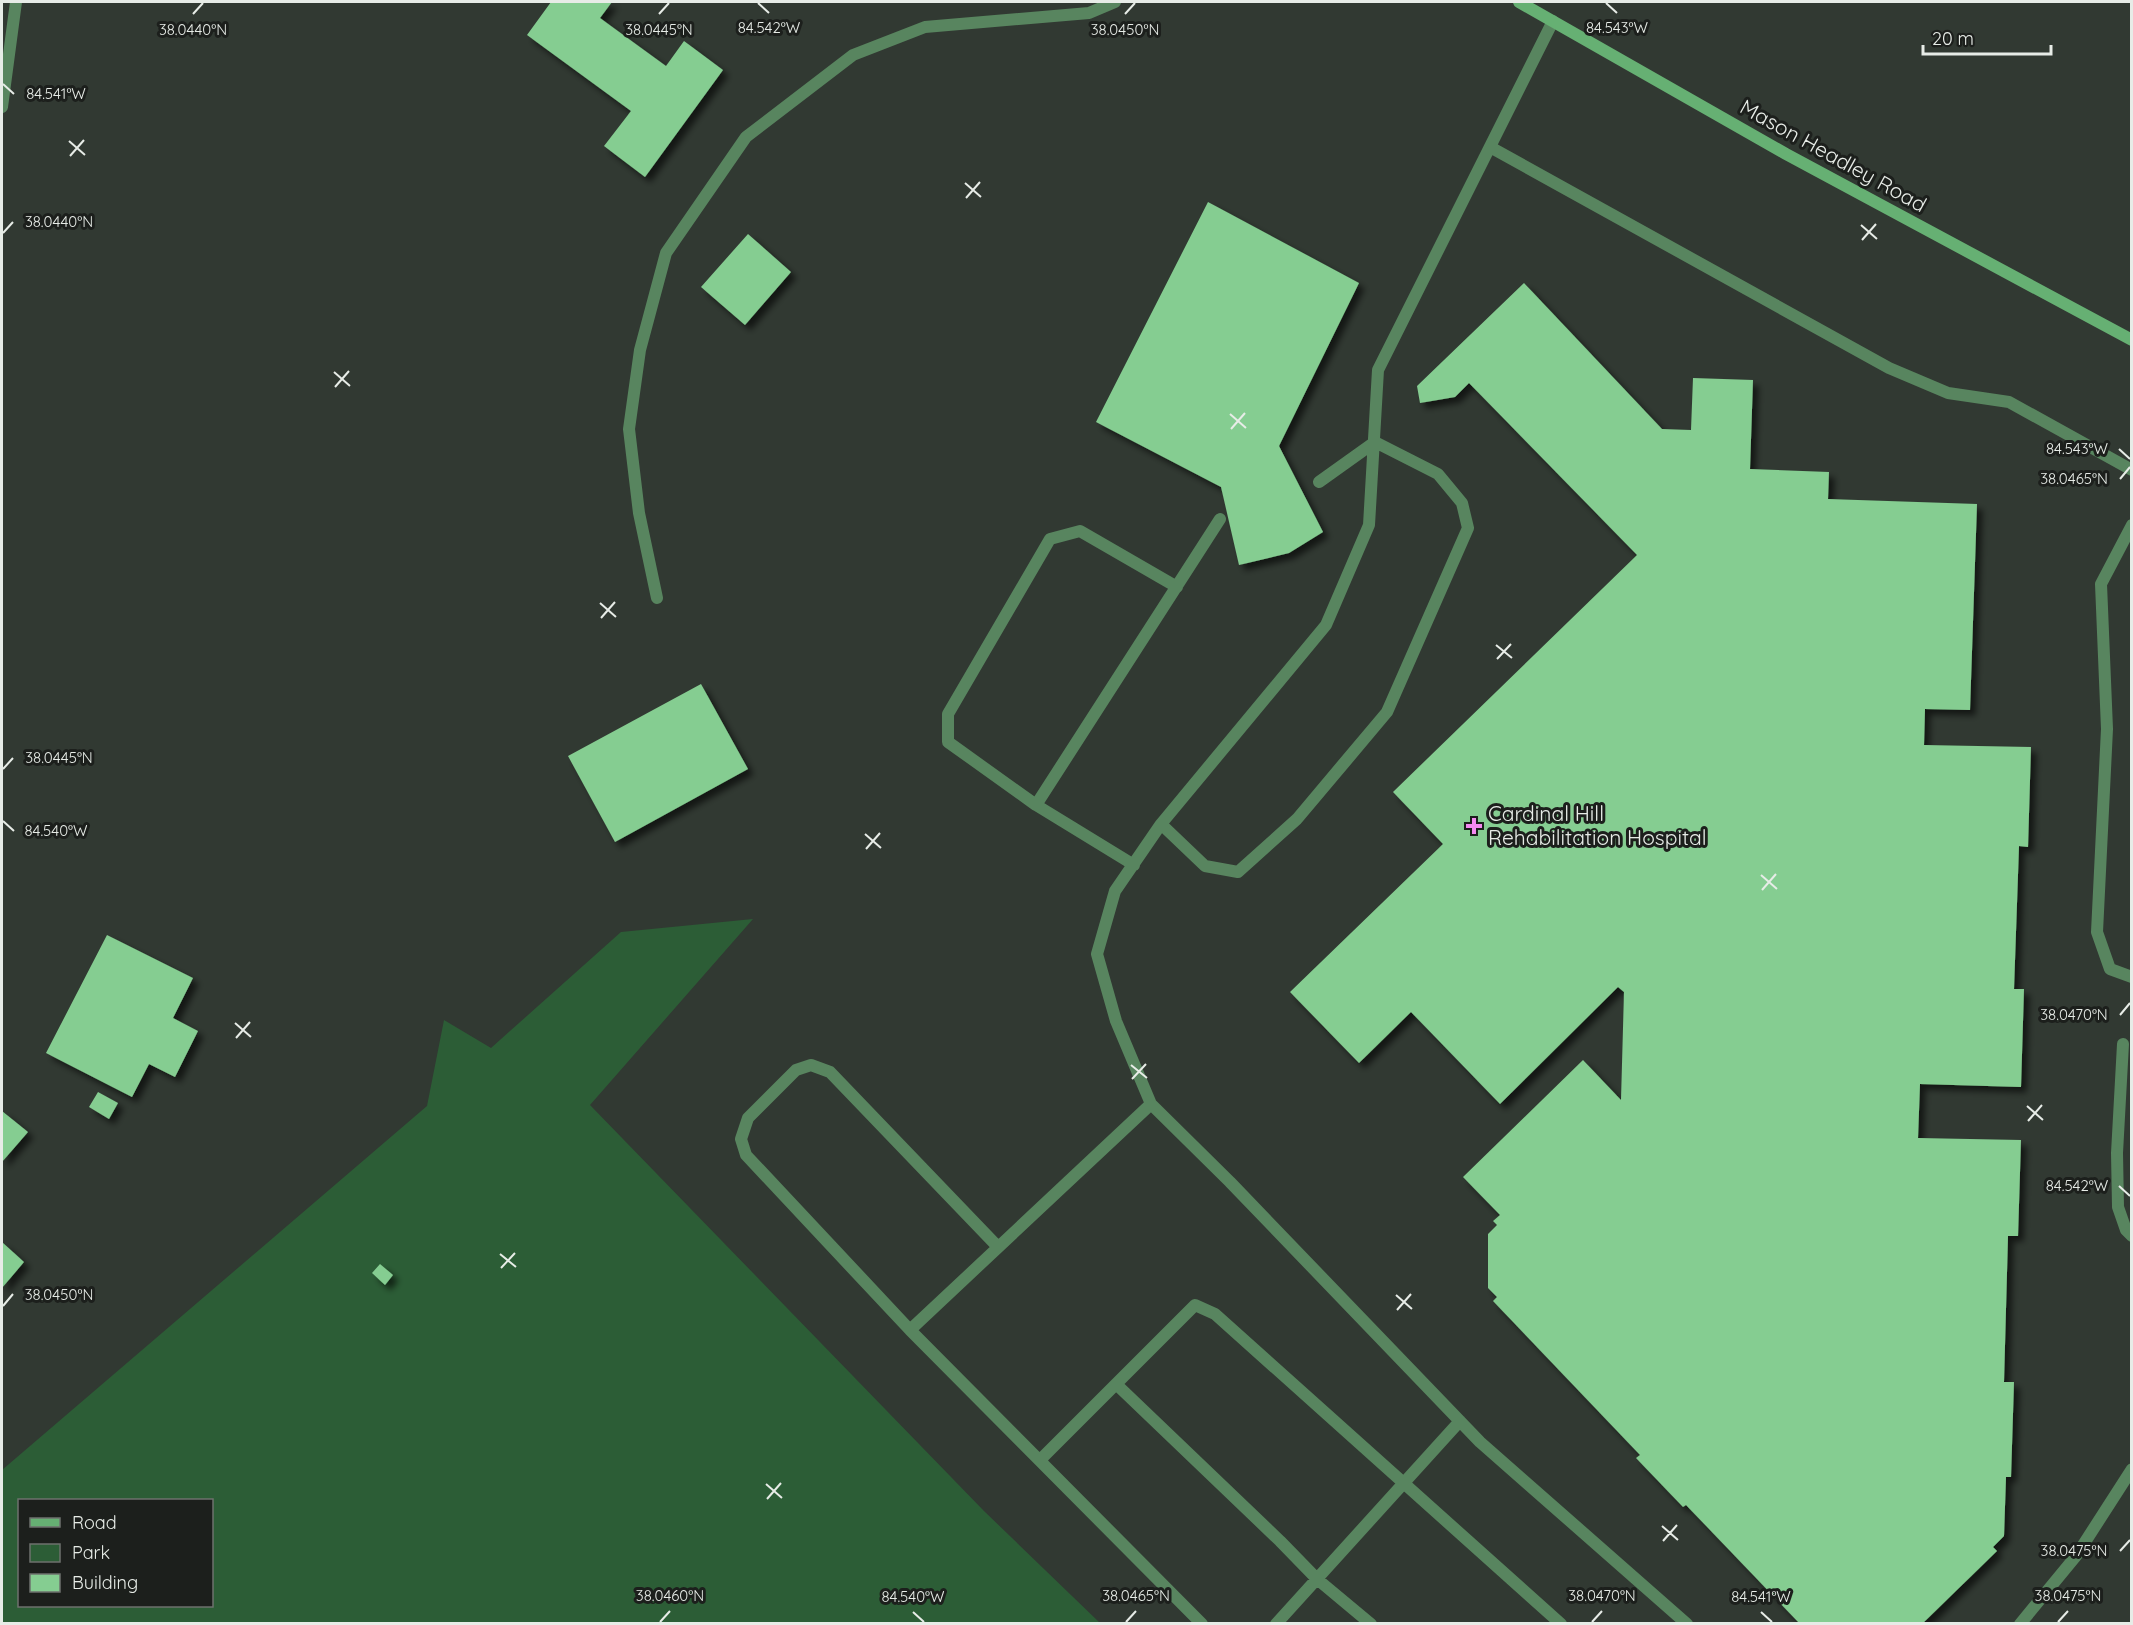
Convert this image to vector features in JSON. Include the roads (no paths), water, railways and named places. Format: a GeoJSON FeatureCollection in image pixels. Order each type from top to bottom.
{"type":"FeatureCollection","features":[{"type":"Feature","properties":{"kind":"main road","name":"Mason Headley Road"},"geometry":{"type":"LineString","coordinates":[[1519,2],[1786,154],[2132,340]]}},
{"type":"Feature","properties":{"kind":"street"},"geometry":{"type":"LineString","coordinates":[[2,106],[16,2]]}},
{"type":"Feature","properties":{"kind":"street"},"geometry":{"type":"LineString","coordinates":[[657,598],[639,513],[629,429],[640,350],[666,253],[746,137],[853,55],[925,27],[1089,13],[1115,2]]}},
{"type":"Feature","properties":{"kind":"street"},"geometry":{"type":"LineString","coordinates":[[1553,21],[1378,370],[1369,525],[1326,625],[1161,824],[1115,891],[1097,954],[1116,1021],[1151,1104],[1230,1182],[1480,1442],[1687,1623]]}},
{"type":"Feature","properties":{"kind":"street"},"geometry":{"type":"LineString","coordinates":[[1490,147],[1889,368],[1947,393],[2009,402],[2132,470]]}},
{"type":"Feature","properties":{"kind":"street"},"geometry":{"type":"LineString","coordinates":[[1318,482],[1375,442]]}},
{"type":"Feature","properties":{"kind":"street"},"geometry":{"type":"LineString","coordinates":[[1161,824],[1205,866],[1238,872],[1297,819],[1387,712],[1468,528],[1461,503],[1438,474],[1375,442]]}},
{"type":"Feature","properties":{"kind":"street"},"geometry":{"type":"LineString","coordinates":[[1036,805],[1220,519]]}},
{"type":"Feature","properties":{"kind":"street"},"geometry":{"type":"LineString","coordinates":[[2132,525],[2128,539],[2101,584],[2107,729],[2097,932],[2110,969],[2132,977]]}},
{"type":"Feature","properties":{"kind":"street"},"geometry":{"type":"LineString","coordinates":[[1134,865],[1036,805],[948,742],[948,714],[1050,539],[1080,531],[1177,587]]}},
{"type":"Feature","properties":{"kind":"street"},"geometry":{"type":"LineString","coordinates":[[2122,1044],[2117,1153],[2118,1207],[2126,1230],[2132,1236]]}},
{"type":"Feature","properties":{"kind":"street"},"geometry":{"type":"LineString","coordinates":[[998,1247],[830,1071],[811,1065],[796,1070],[748,1118],[741,1139],[746,1155],[910,1330],[1202,1623]]}},
{"type":"Feature","properties":{"kind":"street"},"geometry":{"type":"LineString","coordinates":[[910,1330],[1151,1104]]}},
{"type":"Feature","properties":{"kind":"street"},"geometry":{"type":"LineString","coordinates":[[1040,1460],[1195,1305],[1215,1314],[1561,1623]]}},
{"type":"Feature","properties":{"kind":"street"},"geometry":{"type":"LineString","coordinates":[[1116,1384],[1317,1579],[1371,1623]]}},
{"type":"Feature","properties":{"kind":"street"},"geometry":{"type":"LineString","coordinates":[[1276,1623],[1460,1421]]}},
{"type":"Feature","properties":{"kind":"street"},"geometry":{"type":"LineString","coordinates":[[2020,1623],[2076,1556],[2132,1469]]}},
{"type":"Feature","properties":{"kind":"place","name":"Cardinal Hill Rehabilitation Hospital"},"geometry":{"type":"Point","coordinates":[1474,826]}}]}
